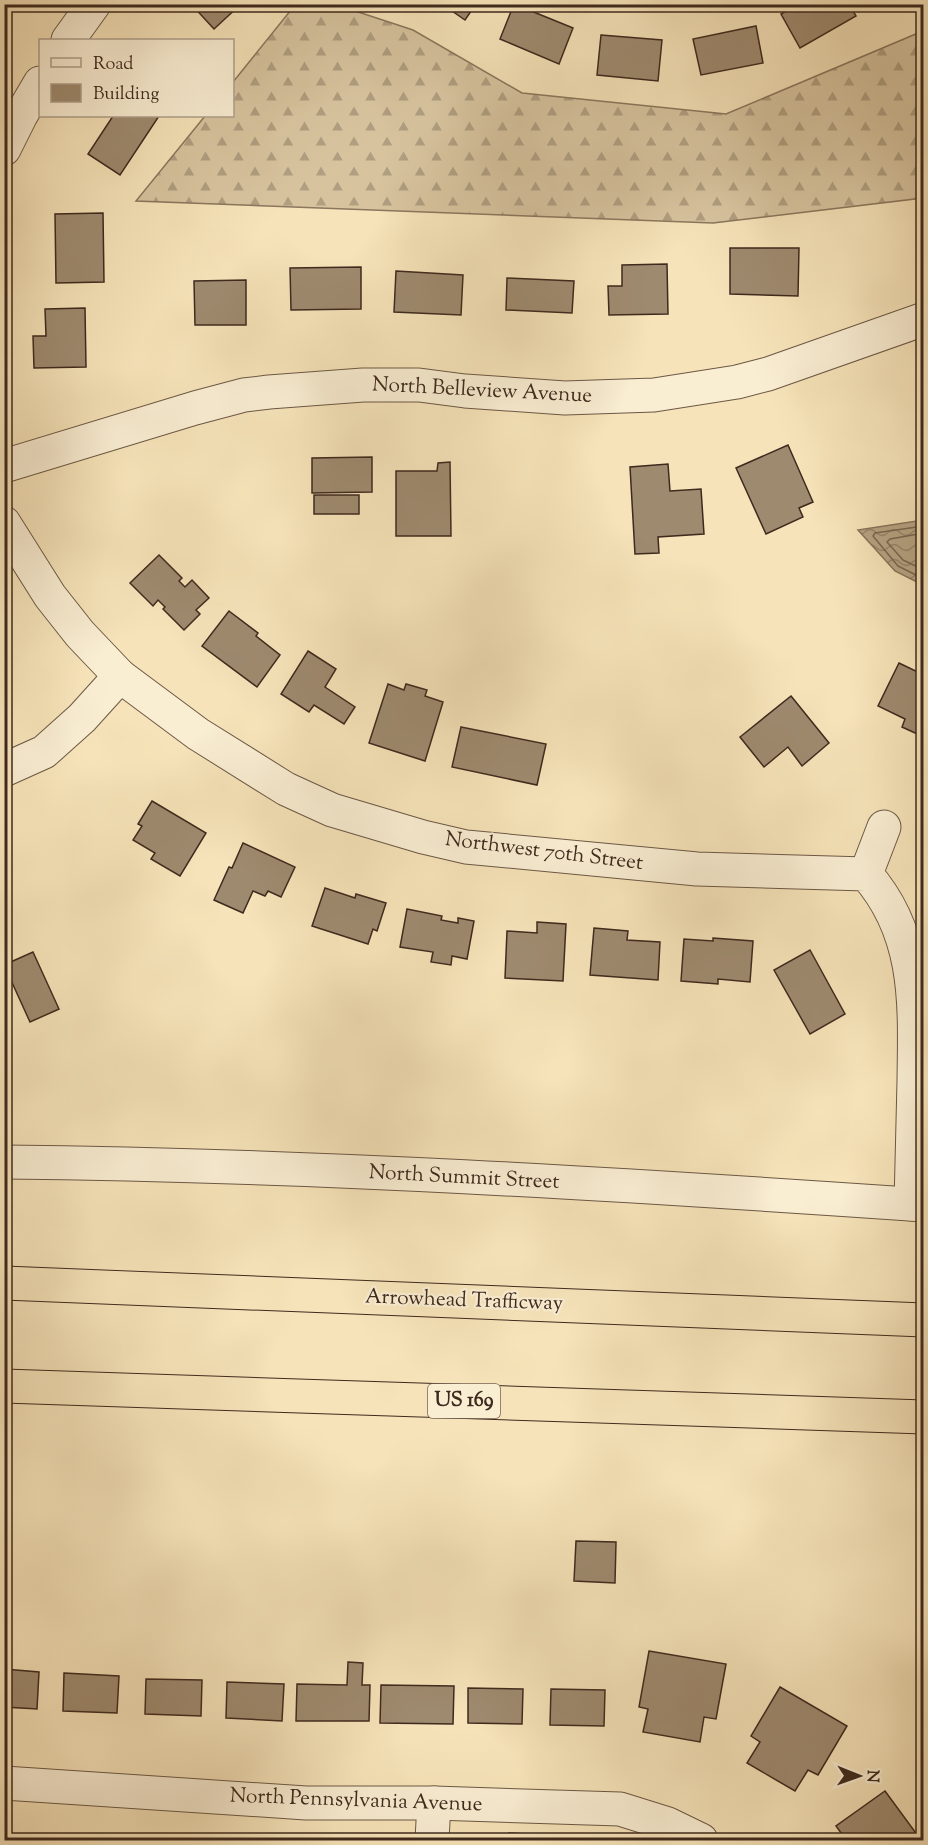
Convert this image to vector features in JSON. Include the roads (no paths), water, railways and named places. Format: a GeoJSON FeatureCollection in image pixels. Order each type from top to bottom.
{"type":"FeatureCollection","features":[{"type":"Feature","properties":{"kind":"highway","name":"Arrowhead Trafficway"},"geometry":{"type":"LineString","coordinates":[[4,1283],[924,1320]]}},
{"type":"Feature","properties":{"kind":"highway","name":"US 169"},"geometry":{"type":"LineString","coordinates":[[4,1386],[924,1417]]}},
{"type":"Feature","properties":{"kind":"street"},"geometry":{"type":"LineString","coordinates":[[69,39],[87,7]]}},
{"type":"Feature","properties":{"kind":"street"},"geometry":{"type":"LineString","coordinates":[[4,149],[39,85]]}},
{"type":"Feature","properties":{"kind":"street","name":"North Belleview Avenue"},"geometry":{"type":"LineString","coordinates":[[4,466],[205,405],[244,395],[269,392],[363,385],[419,385],[465,391],[565,398],[654,395],[737,382],[768,374],[924,319]]}},
{"type":"Feature","properties":{"kind":"street","name":"Northwest 70th Street"},"geometry":{"type":"LineString","coordinates":[[4,523],[50,596],[80,634],[120,676],[198,734],[286,789],[332,810],[423,837],[466,846],[697,869],[866,874]]}},
{"type":"Feature","properties":{"kind":"street"},"geometry":{"type":"LineString","coordinates":[[4,771],[44,752],[82,718],[120,676]]}},
{"type":"Feature","properties":{"kind":"street"},"geometry":{"type":"LineString","coordinates":[[884,827],[866,874],[883,892],[901,931],[915,998],[917,1205]]}},
{"type":"Feature","properties":{"kind":"street","name":"North Summit Street"},"geometry":{"type":"LineString","coordinates":[[4,1161],[480,1177],[917,1205]]}},
{"type":"Feature","properties":{"kind":"street","name":"North Pennsylvania Avenue"},"geometry":{"type":"LineString","coordinates":[[4,1783],[306,1803],[434,1803],[620,1809],[668,1824],[701,1840]]}},
{"type":"Feature","properties":{"kind":"street"},"geometry":{"type":"LineString","coordinates":[[432,1840],[434,1803]]}},
{"type":"Feature","properties":{"kind":"water"},"geometry":{"type":"Polygon","coordinates":[[[923,520],[923,585],[895,571],[858,530],[923,520]]]}}]}
